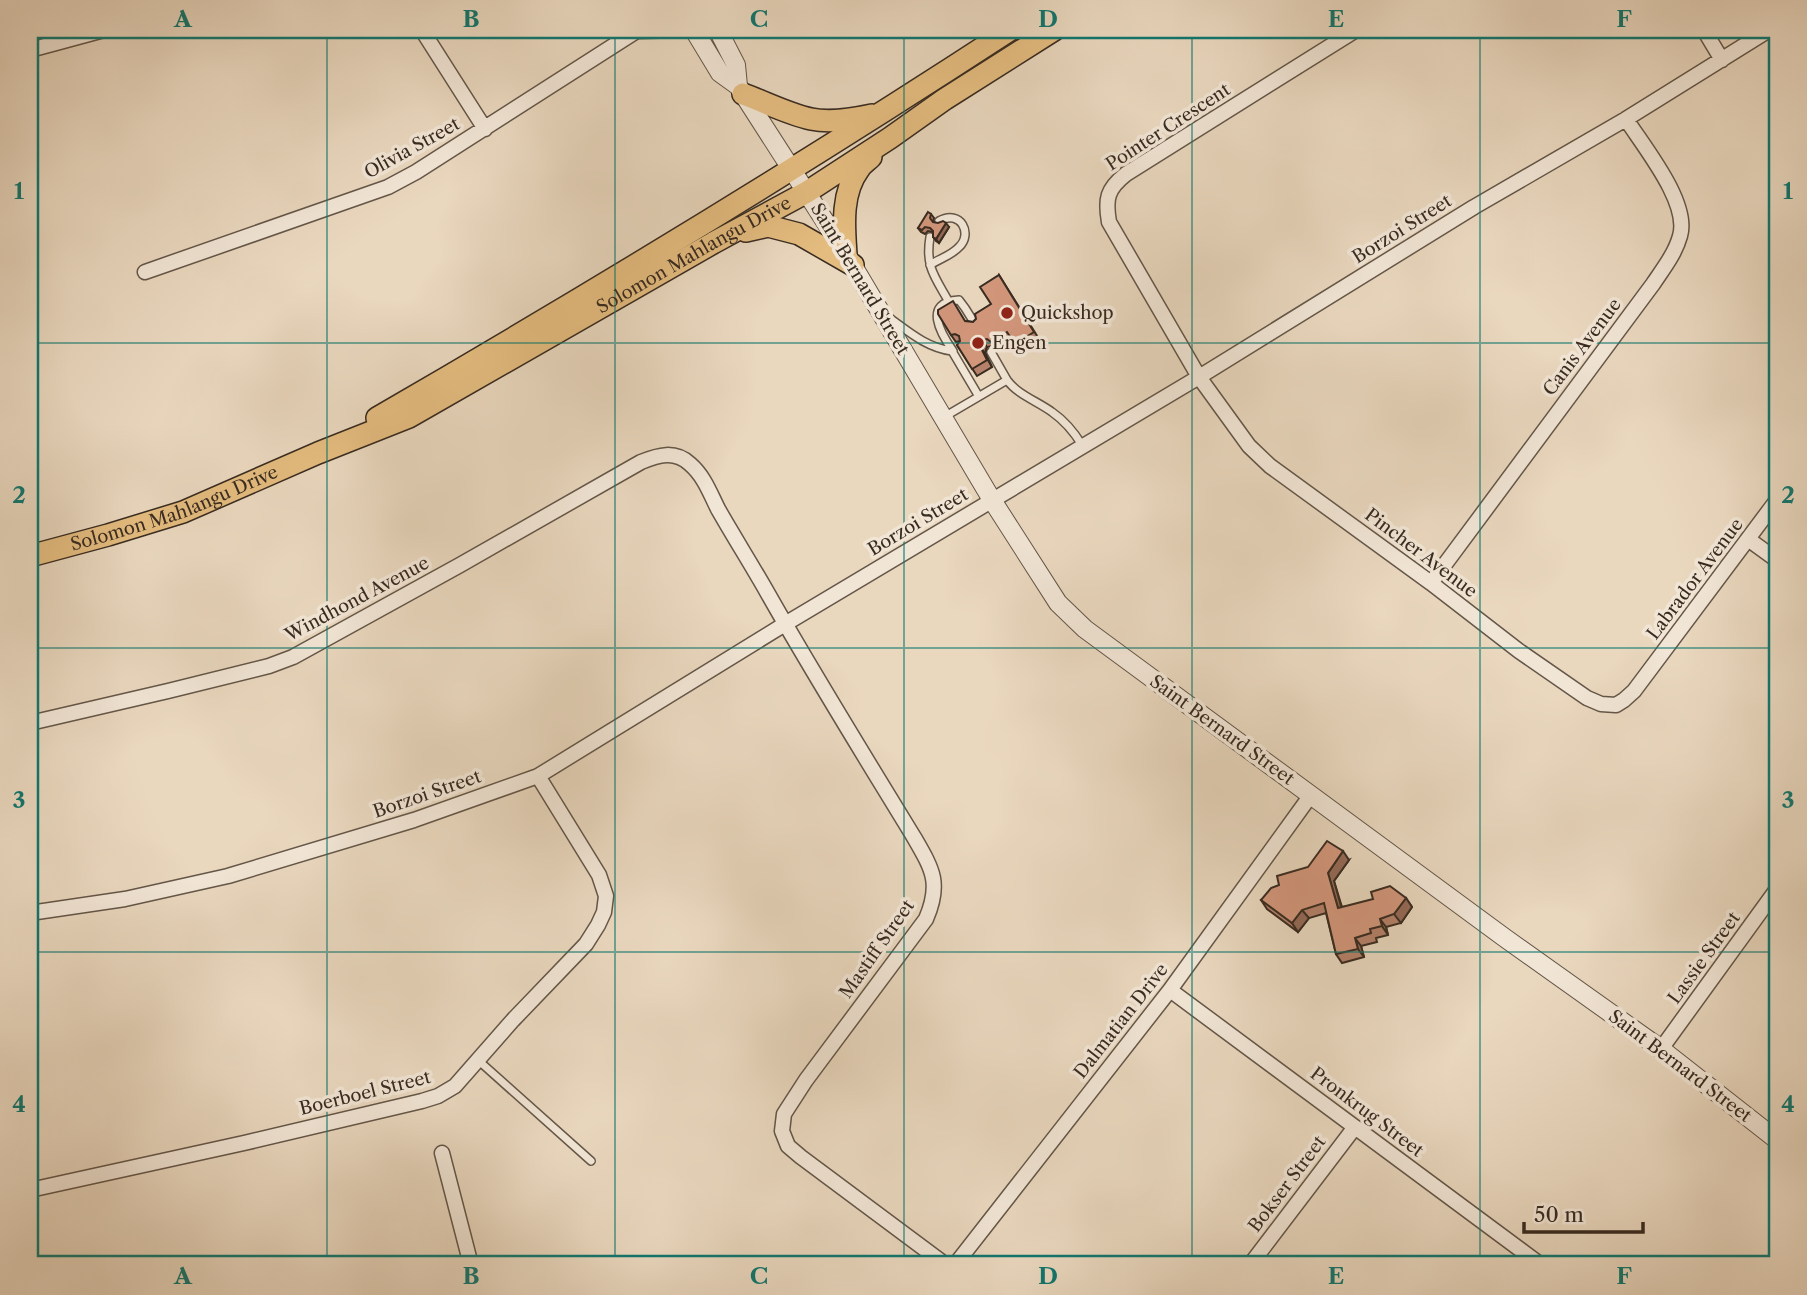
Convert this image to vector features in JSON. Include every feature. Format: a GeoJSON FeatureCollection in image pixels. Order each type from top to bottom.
{"type":"FeatureCollection","features":[{"type":"Feature","properties":{"kind":"main road","name":"Solomon Mahlangu Drive"},"geometry":{"type":"LineString","coordinates":[[318,453],[883,113],[1010,30]]}},
{"type":"Feature","properties":{"kind":"main road","name":"Solomon Mahlangu Drive"},"geometry":{"type":"LineString","coordinates":[[30,556],[183,512],[409,417],[807,192],[1054,30]]}},
{"type":"Feature","properties":{"kind":"main road"},"geometry":{"type":"LineString","coordinates":[[740,90],[814,120],[852,120],[883,113]]}},
{"type":"Feature","properties":{"kind":"main road"},"geometry":{"type":"LineString","coordinates":[[850,260],[844,224],[846,199],[859,169],[890,138]]}},
{"type":"Feature","properties":{"kind":"main road"},"geometry":{"type":"LineString","coordinates":[[713,243],[768,226],[799,234],[850,260]]}},
{"type":"Feature","properties":{"kind":"street"},"geometry":{"type":"LineString","coordinates":[[30,50],[104,30]]}},
{"type":"Feature","properties":{"kind":"street"},"geometry":{"type":"LineString","coordinates":[[422,30],[485,129]]}},
{"type":"Feature","properties":{"kind":"street","name":"Olivia Street"},"geometry":{"type":"LineString","coordinates":[[145,272],[388,187],[416,173],[638,30],[681,30]]}},
{"type":"Feature","properties":{"kind":"street"},"geometry":{"type":"LineString","coordinates":[[694,30],[720,73],[740,90]]}},
{"type":"Feature","properties":{"kind":"street"},"geometry":{"type":"LineString","coordinates":[[718,30],[736,65],[740,90]]}},
{"type":"Feature","properties":{"kind":"street","name":"Pointer Crescent"},"geometry":{"type":"LineString","coordinates":[[1199,377],[1109,222],[1107,211],[1111,188],[1140,165],[1356,30]]}},
{"type":"Feature","properties":{"kind":"street"},"geometry":{"type":"LineString","coordinates":[[1704,30],[1722,60]]}},
{"type":"Feature","properties":{"kind":"street","name":"Borzoi Street"},"geometry":{"type":"LineString","coordinates":[[30,913],[125,899],[228,876],[414,820],[538,776],[1769,30]]}},
{"type":"Feature","properties":{"kind":"street","name":"Saint Bernard Street"},"geometry":{"type":"LineString","coordinates":[[740,90],[850,260],[992,500],[1058,603],[1076,621],[1505,938],[1661,1049],[1777,1140]]}},
{"type":"Feature","properties":{"kind":"street","name":"Canis Avenue"},"geometry":{"type":"LineString","coordinates":[[1431,583],[1674,253],[1681,234],[1680,209],[1626,119]]}},
{"type":"Feature","properties":{"kind":"street","name":"Pincher Avenue"},"geometry":{"type":"LineString","coordinates":[[1199,377],[1249,446],[1270,466],[1431,583],[1518,651],[1587,698],[1608,705],[1616,705],[1624,700],[1643,680]]}},
{"type":"Feature","properties":{"kind":"street","name":"Windhond Avenue"},"geometry":{"type":"LineString","coordinates":[[30,723],[269,666],[293,657],[641,462],[666,454],[680,457]]}},
{"type":"Feature","properties":{"kind":"street","name":"Mastiff Street"},"geometry":{"type":"LineString","coordinates":[[680,457],[703,478],[785,624],[929,863],[935,892],[926,919],[792,1101],[784,1114],[782,1132],[789,1146],[801,1157],[946,1265]]}},
{"type":"Feature","properties":{"kind":"street","name":"Labrador Avenue"},"geometry":{"type":"LineString","coordinates":[[1643,680],[1777,500]]}},
{"type":"Feature","properties":{"kind":"street"},"geometry":{"type":"LineString","coordinates":[[1748,539],[1777,560]]}},
{"type":"Feature","properties":{"kind":"street","name":"Boerboel Street"},"geometry":{"type":"LineString","coordinates":[[30,1190],[422,1101],[455,1086],[513,1020],[586,944],[604,912],[606,896],[599,875],[538,776]]}},
{"type":"Feature","properties":{"kind":"street","name":"Dalmatian Drive"},"geometry":{"type":"LineString","coordinates":[[955,1265],[1170,990],[1311,795]]}},
{"type":"Feature","properties":{"kind":"street","name":"Lassie Street"},"geometry":{"type":"LineString","coordinates":[[1661,1049],[1777,889]]}},
{"type":"Feature","properties":{"kind":"street","name":"Pronkrug Street"},"geometry":{"type":"LineString","coordinates":[[1170,990],[1536,1264]]}},
{"type":"Feature","properties":{"kind":"street","name":"Bokser Street"},"geometry":{"type":"LineString","coordinates":[[1250,1265],[1355,1127]]}},
{"type":"Feature","properties":{"kind":"street"},"geometry":{"type":"LineString","coordinates":[[442,1153],[471,1265]]}},
{"type":"Feature","properties":{"kind":"lane"},"geometry":{"type":"LineString","coordinates":[[773,30],[804,30]]}},
{"type":"Feature","properties":{"kind":"lane"},"geometry":{"type":"LineString","coordinates":[[930,265],[960,247],[965,234],[962,224],[956,219],[949,217],[939,221]]}},
{"type":"Feature","properties":{"kind":"lane"},"geometry":{"type":"LineString","coordinates":[[930,237],[930,265],[949,302]]}},
{"type":"Feature","properties":{"kind":"lane"},"geometry":{"type":"LineString","coordinates":[[975,324],[962,303],[955,300],[940,308],[936,317],[940,329],[956,349],[978,396]]}},
{"type":"Feature","properties":{"kind":"lane"},"geometry":{"type":"LineString","coordinates":[[881,312],[923,342],[936,348],[956,349]]}},
{"type":"Feature","properties":{"kind":"lane"},"geometry":{"type":"LineString","coordinates":[[991,352],[1006,380],[1059,417],[1082,445]]}},
{"type":"Feature","properties":{"kind":"lane"},"geometry":{"type":"LineString","coordinates":[[944,418],[1006,380]]}},
{"type":"Feature","properties":{"kind":"lane"},"geometry":{"type":"LineString","coordinates":[[479,1061],[591,1160]]}},
{"type":"Feature","properties":{"kind":"building"},"geometry":{"type":"Polygon","coordinates":[[[928,212],[933,222],[946,223],[936,239],[930,228],[918,228],[928,212]]]}},
{"type":"Feature","properties":{"kind":"building"},"geometry":{"type":"Polygon","coordinates":[[[999,275],[1034,332],[1015,344],[1007,332],[991,342],[982,340],[980,346],[987,360],[972,369],[957,345],[959,336],[951,335],[938,310],[953,301],[965,321],[973,322],[976,319],[975,314],[991,304],[980,287],[999,275]]]}},
{"type":"Feature","properties":{"kind":"building"},"geometry":{"type":"Polygon","coordinates":[[[1327,841],[1343,851],[1328,873],[1338,908],[1373,899],[1371,892],[1390,886],[1406,898],[1394,914],[1380,919],[1382,926],[1370,929],[1371,933],[1355,938],[1358,949],[1336,954],[1324,903],[1302,910],[1292,923],[1261,900],[1271,888],[1279,885],[1277,876],[1308,867],[1327,841]]]}},
{"type":"Feature","properties":{"kind":"place","name":"Quickshop"},"geometry":{"type":"Point","coordinates":[1007,313]}},
{"type":"Feature","properties":{"kind":"place","name":"Engen"},"geometry":{"type":"Point","coordinates":[978,343]}}]}
